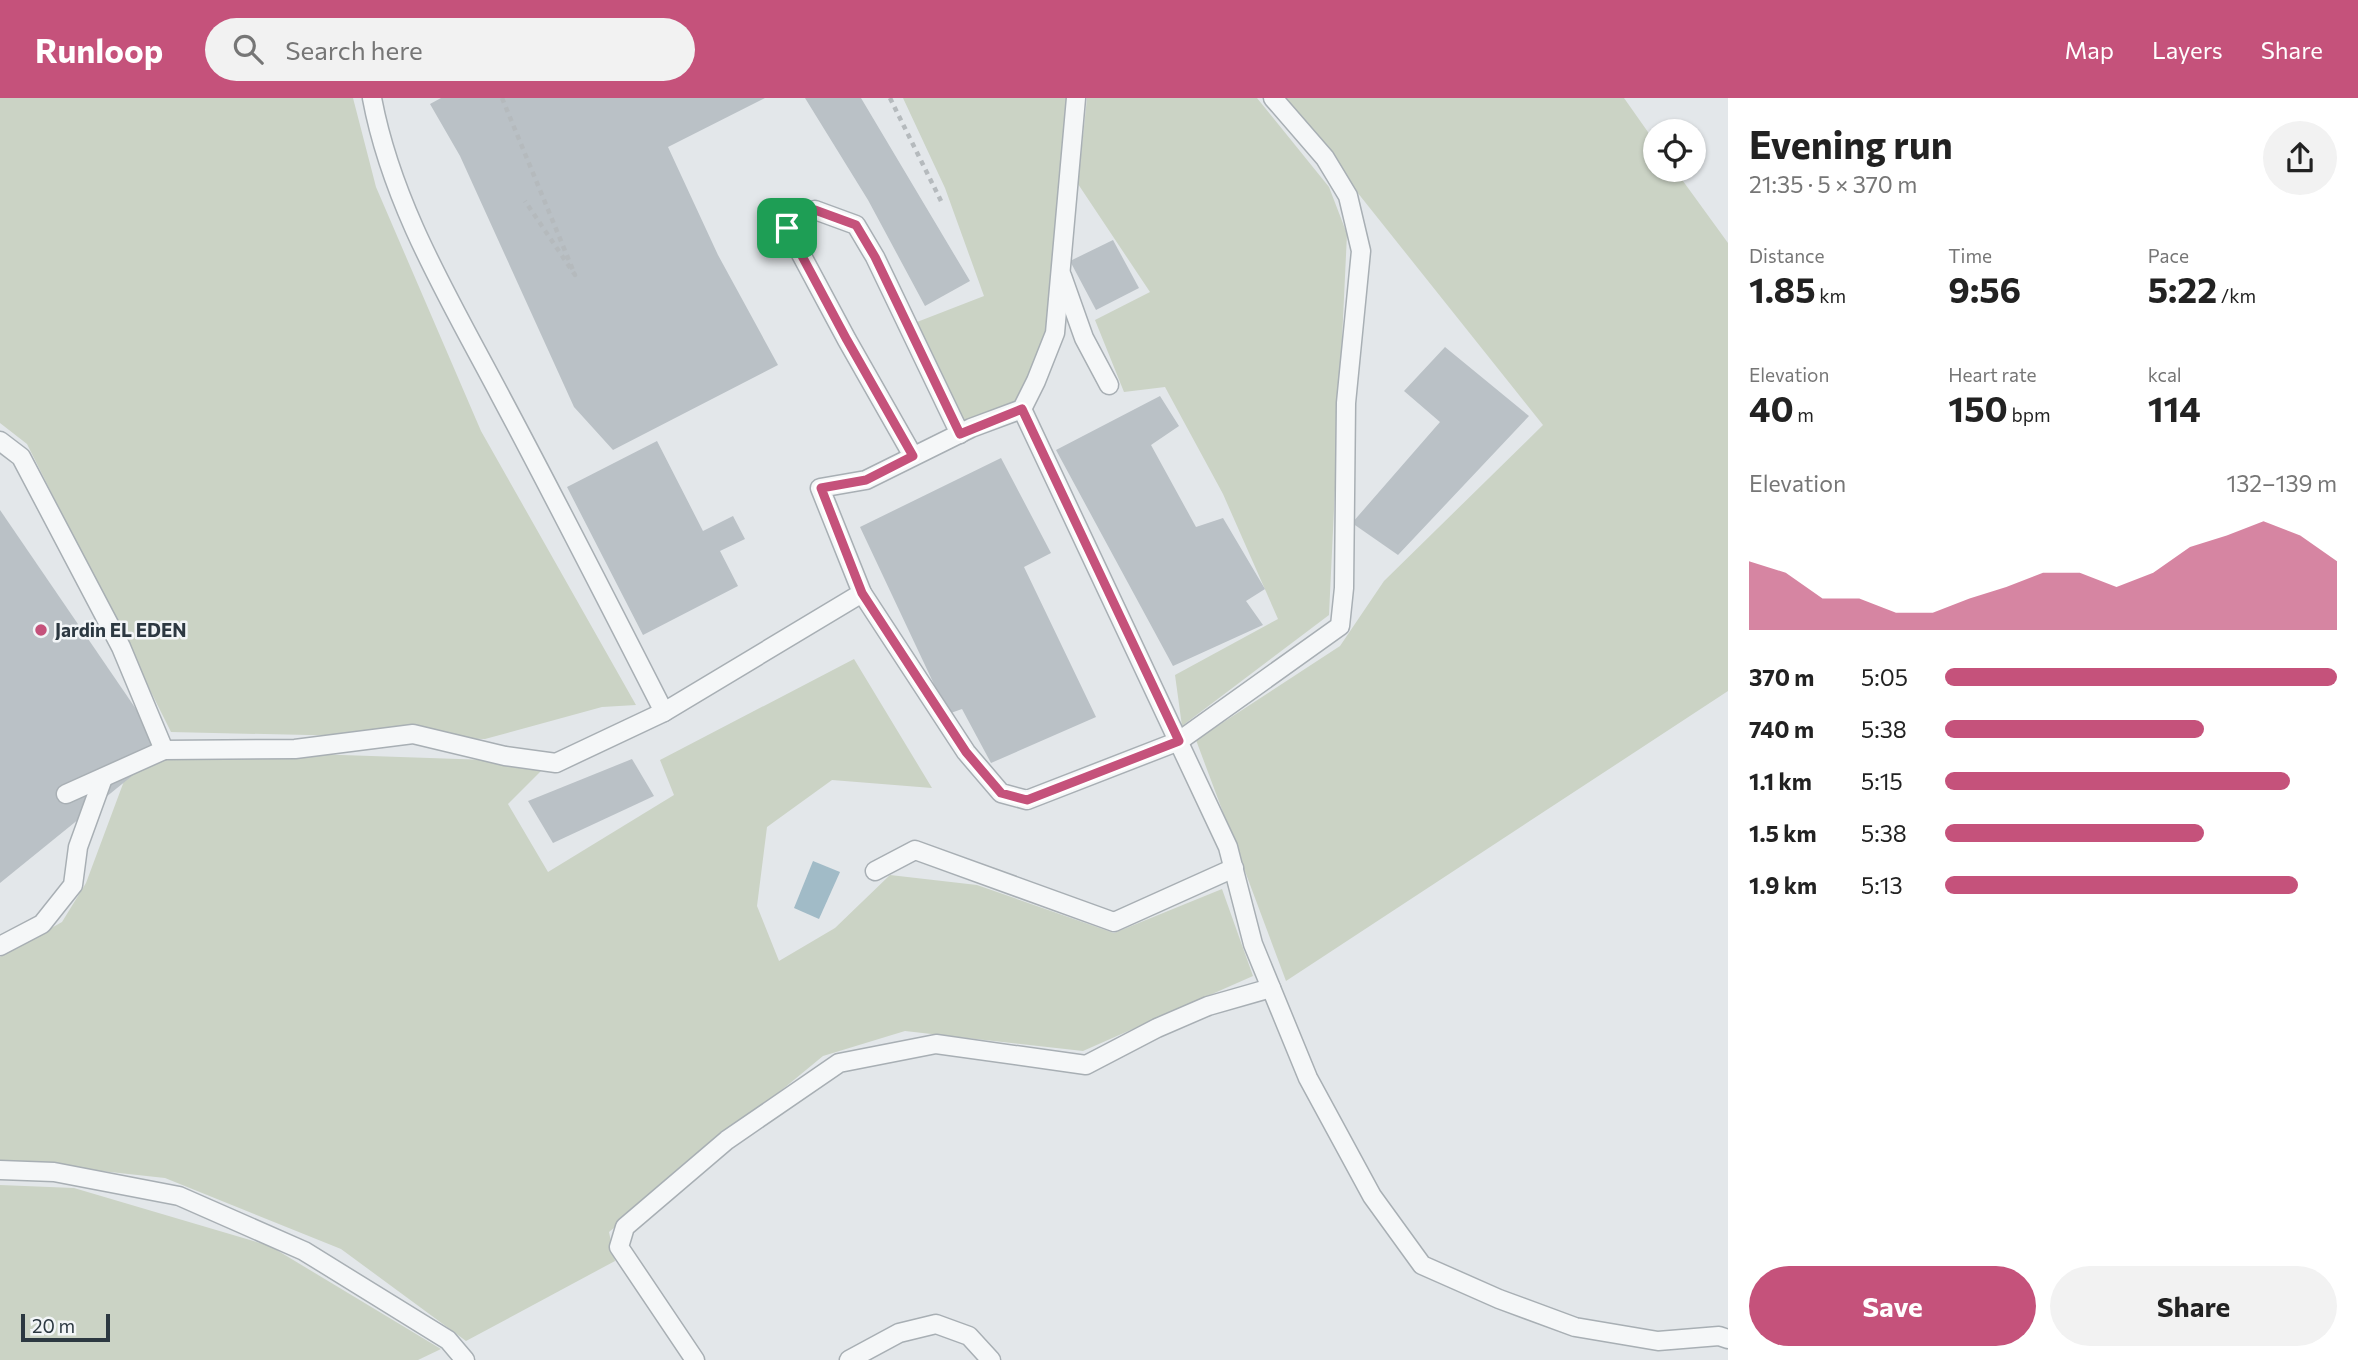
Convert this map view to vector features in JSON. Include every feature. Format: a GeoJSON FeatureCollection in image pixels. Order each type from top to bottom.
{"type":"FeatureCollection","features":[{"type":"Feature","properties":{"kind":"lane"},"geometry":{"type":"LineString","coordinates":[[372,98],[378,132],[418,240],[582,550],[664,712]]}},
{"type":"Feature","properties":{"kind":"lane"},"geometry":{"type":"LineString","coordinates":[[1076,98],[1055,333],[1022,409],[960,434],[866,480],[821,488],[862,593],[966,752],[1001,793],[1027,800],[1179,741],[1340,626],[1344,588],[1346,403],[1362,251],[1348,196],[1325,158],[1273,98]]}},
{"type":"Feature","properties":{"kind":"lane"},"geometry":{"type":"LineString","coordinates":[[913,456],[787,228],[815,210],[856,225],[875,257],[960,434]]}},
{"type":"Feature","properties":{"kind":"lane"},"geometry":{"type":"LineString","coordinates":[[1060,271],[1084,338],[1109,385]]}},
{"type":"Feature","properties":{"kind":"lane"},"geometry":{"type":"LineString","coordinates":[[1022,409],[1228,848],[1253,944],[1308,1079],[1372,1196],[1422,1265],[1575,1327],[1658,1341],[1718,1336],[1728,1339]]}},
{"type":"Feature","properties":{"kind":"lane"},"geometry":{"type":"LineString","coordinates":[[0,441],[21,457],[121,647],[164,750]]}},
{"type":"Feature","properties":{"kind":"lane"},"geometry":{"type":"LineString","coordinates":[[66,794],[164,750],[295,749],[413,734],[505,756],[556,763],[664,712],[862,593]]}},
{"type":"Feature","properties":{"kind":"lane"},"geometry":{"type":"LineString","coordinates":[[0,946],[42,924],[73,885],[78,848],[103,778]]}},
{"type":"Feature","properties":{"kind":"lane"},"geometry":{"type":"LineString","coordinates":[[875,871],[915,850],[1114,922],[1234,868]]}},
{"type":"Feature","properties":{"kind":"lane"},"geometry":{"type":"LineString","coordinates":[[695,1360],[619,1247],[625,1227],[727,1140],[839,1063],[936,1044],[1086,1065],[1157,1028],[1208,1006],[1271,988]]}},
{"type":"Feature","properties":{"kind":"lane"},"geometry":{"type":"LineString","coordinates":[[0,1170],[54,1172],[179,1196],[304,1251],[448,1340],[465,1360]]}},
{"type":"Feature","properties":{"kind":"lane"},"geometry":{"type":"LineString","coordinates":[[849,1360],[899,1333],[936,1324],[969,1336],[991,1360]]}},
{"type":"Feature","properties":{"kind":"path"},"geometry":{"type":"LineString","coordinates":[[502,98],[575,275],[525,201]]}},
{"type":"Feature","properties":{"kind":"path"},"geometry":{"type":"LineString","coordinates":[[890,98],[941,201]]}},
{"type":"Feature","properties":{"kind":"shaded area"},"geometry":{"type":"Polygon","coordinates":[[[0,98],[353,98],[376,187],[481,431],[636,705],[602,707],[485,739],[171,732],[27,444],[0,423],[0,98]]]}},
{"type":"Feature","properties":{"kind":"shaded area"},"geometry":{"type":"Polygon","coordinates":[[[903,98],[1068,98],[1046,333],[1017,403],[964,422],[917,322],[984,296],[945,188],[903,98]]]}},
{"type":"Feature","properties":{"kind":"shaded area"},"geometry":{"type":"Polygon","coordinates":[[[1087,98],[1257,98],[1329,187],[1347,234],[1329,615],[1182,726],[1175,675],[1278,619],[1223,494],[1165,387],[1124,392],[1095,320],[1150,292],[1078,184],[1087,98]]]}},
{"type":"Feature","properties":{"kind":"shaded area"},"geometry":{"type":"Polygon","coordinates":[[[1282,98],[1624,98],[1643,125],[1643,182],[1684,182],[1728,243],[1728,691],[1286,981],[1196,740],[1340,646],[1384,581],[1543,425],[1282,98]]]}},
{"type":"Feature","properties":{"kind":"shaded area"},"geometry":{"type":"Polygon","coordinates":[[[854,659],[932,788],[832,780],[767,827],[757,906],[779,961],[835,928],[890,875],[977,885],[1114,933],[1222,889],[1253,976],[1083,1051],[905,1031],[823,1056],[609,1232],[615,1261],[466,1341],[341,1249],[165,1178],[0,1160],[0,957],[62,922],[86,883],[130,765],[226,751],[550,762],[508,804],[548,872],[674,795],[660,760],[854,659]]]}},
{"type":"Feature","properties":{"kind":"shaded area"},"geometry":{"type":"Polygon","coordinates":[[[0,1185],[74,1188],[270,1246],[441,1349],[418,1360],[0,1360],[0,1185]]]}},
{"type":"Feature","properties":{"kind":"water"},"geometry":{"type":"Polygon","coordinates":[[[813,861],[840,872],[819,919],[794,908],[813,861]]]}},
{"type":"Feature","properties":{"kind":"building"},"geometry":{"type":"Polygon","coordinates":[[[441,98],[765,98],[668,147],[718,255],[778,365],[613,450],[574,407],[460,156],[430,104],[441,98]]]}},
{"type":"Feature","properties":{"kind":"building"},"geometry":{"type":"Polygon","coordinates":[[[805,98],[861,98],[970,281],[925,306],[868,200],[805,98]]]}},
{"type":"Feature","properties":{"kind":"building"},"geometry":{"type":"Polygon","coordinates":[[[1113,240],[1139,288],[1096,310],[1070,261],[1113,240]]]}},
{"type":"Feature","properties":{"kind":"building"},"geometry":{"type":"Polygon","coordinates":[[[1445,347],[1529,416],[1398,555],[1352,523],[1440,422],[1404,391],[1445,347]]]}},
{"type":"Feature","properties":{"kind":"building"},"geometry":{"type":"Polygon","coordinates":[[[1160,396],[1179,426],[1151,445],[1196,527],[1223,518],[1265,589],[1246,601],[1263,625],[1173,666],[1056,450],[1160,396]]]}},
{"type":"Feature","properties":{"kind":"building"},"geometry":{"type":"Polygon","coordinates":[[[657,441],[703,531],[733,516],[745,539],[720,551],[738,586],[643,635],[567,487],[657,441]]]}},
{"type":"Feature","properties":{"kind":"building"},"geometry":{"type":"Polygon","coordinates":[[[1001,458],[1051,553],[1024,567],[1096,717],[991,763],[962,709],[948,714],[860,527],[1001,458]]]}},
{"type":"Feature","properties":{"kind":"building","name":"Jardin EL EDEN"},"geometry":{"type":"Polygon","coordinates":[[[0,510],[164,750],[0,883],[0,510]]]}},
{"type":"Feature","properties":{"kind":"building"},"geometry":{"type":"Polygon","coordinates":[[[632,759],[654,796],[553,843],[528,801],[632,759]]]}},
{"type":"Feature","properties":{"kind":"place","name":"Jardin EL EDEN"},"geometry":{"type":"Point","coordinates":[41,630]}},
{"type":"Feature","properties":{"kind":"route"},"geometry":{"type":"LineString","coordinates":[[815,210],[856,225],[875,257],[960,434],[1022,409],[1179,741],[1027,800],[1001,793],[966,752],[862,593],[821,488],[866,480],[913,456],[787,228],[815,210]]}}]}
